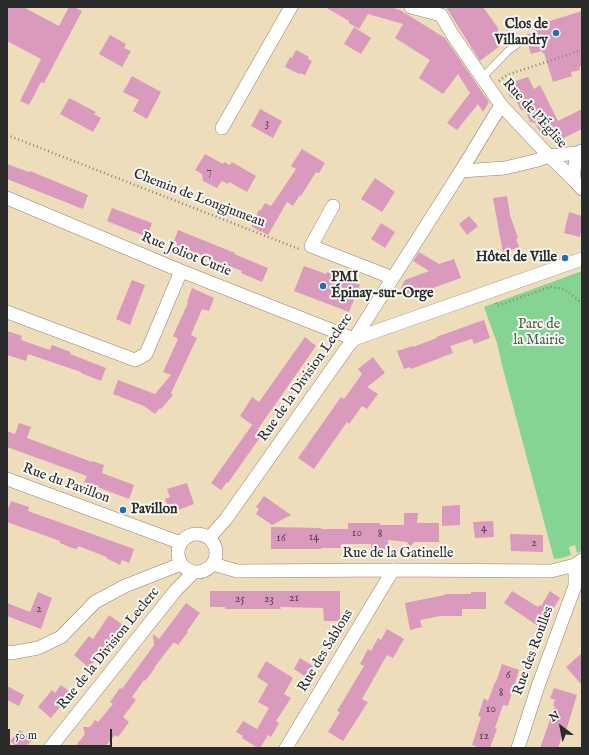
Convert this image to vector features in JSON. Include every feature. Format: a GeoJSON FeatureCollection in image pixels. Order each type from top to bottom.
{"type":"FeatureCollection","features":[{"type":"Feature","properties":{"kind":"street"},"geometry":{"type":"LineString","coordinates":[[222,128],[291,7]]}},
{"type":"Feature","properties":{"kind":"street","name":"Rue de l'Église"},"geometry":{"type":"LineString","coordinates":[[411,7],[441,15],[452,34],[501,105],[549,156],[578,184]]}},
{"type":"Feature","properties":{"kind":"street","name":"Rue de la Division Leclerc"},"geometry":{"type":"LineString","coordinates":[[209,538],[226,519],[354,339],[461,171],[501,105]]}},
{"type":"Feature","properties":{"kind":"street"},"geometry":{"type":"LineString","coordinates":[[461,171],[504,168],[549,156],[580,152],[574,171],[578,184]]}},
{"type":"Feature","properties":{"kind":"street","name":"Rue Joliot Curie"},"geometry":{"type":"LineString","coordinates":[[7,198],[181,271],[354,339]]}},
{"type":"Feature","properties":{"kind":"street"},"geometry":{"type":"LineString","coordinates":[[333,206],[311,246],[393,278]]}},
{"type":"Feature","properties":{"kind":"street"},"geometry":{"type":"LineString","coordinates":[[354,339],[582,259]]}},
{"type":"Feature","properties":{"kind":"street"},"geometry":{"type":"LineString","coordinates":[[7,312],[135,360],[146,354],[181,271]]}},
{"type":"Feature","properties":{"kind":"street","name":"Rue du Pavillon"},"geometry":{"type":"LineString","coordinates":[[7,479],[181,543]]}},
{"type":"Feature","properties":{"kind":"street"},"geometry":{"type":"LineString","coordinates":[[191,535],[202,535],[209,538],[216,548],[216,556],[213,564],[201,572],[194,572],[186,569],[181,564],[178,557],[178,549],[181,543],[191,535]]}},
{"type":"Feature","properties":{"kind":"street","name":"Rue de la Gatinelle"},"geometry":{"type":"LineString","coordinates":[[213,564],[237,571],[551,571],[578,562]]}},
{"type":"Feature","properties":{"kind":"street","name":"Rue des Roulles"},"geometry":{"type":"LineString","coordinates":[[518,748],[538,686],[575,586],[578,562]]}},
{"type":"Feature","properties":{"kind":"street"},"geometry":{"type":"LineString","coordinates":[[7,652],[11,653],[38,648],[61,637],[95,602],[125,586],[181,564]]}},
{"type":"Feature","properties":{"kind":"street","name":"Rue des Sablons"},"geometry":{"type":"LineString","coordinates":[[286,748],[393,570]]}},
{"type":"Feature","properties":{"kind":"street","name":"Rue de la Division Leclerc"},"geometry":{"type":"LineString","coordinates":[[50,748],[176,590],[194,572]]}},
{"type":"Feature","properties":{"kind":"lane"},"geometry":{"type":"LineString","coordinates":[[482,78],[508,51],[519,43]]}},
{"type":"Feature","properties":{"kind":"path"},"geometry":{"type":"LineString","coordinates":[[490,89],[507,75],[582,50]]}},
{"type":"Feature","properties":{"kind":"path","name":"Chemin de Longjumeau"},"geometry":{"type":"LineString","coordinates":[[7,135],[302,250]]}},
{"type":"Feature","properties":{"kind":"path"},"geometry":{"type":"LineString","coordinates":[[492,291],[497,306],[550,287],[564,289],[582,303]]}},
{"type":"Feature","properties":{"kind":"green space","name":"Parc de la Mairie"},"geometry":{"type":"Polygon","coordinates":[[[582,271],[582,551],[577,553],[575,545],[569,547],[571,555],[554,559],[497,343],[484,307],[582,271]]]}},
{"type":"Feature","properties":{"kind":"building"},"geometry":{"type":"Polygon","coordinates":[[[7,7],[23,7],[59,26],[69,7],[74,7],[82,11],[44,83],[41,82],[29,105],[20,101],[41,59],[7,41],[7,7]]]}},
{"type":"Feature","properties":{"kind":"building"},"geometry":{"type":"Polygon","coordinates":[[[325,7],[390,7],[400,10],[445,38],[489,102],[483,112],[478,104],[457,130],[447,123],[470,93],[458,74],[443,94],[419,78],[430,60],[395,38],[403,24],[368,14],[359,29],[349,23],[349,21],[325,7]]]}},
{"type":"Feature","properties":{"kind":"building"},"geometry":{"type":"Polygon","coordinates":[[[446,7],[483,7],[498,28],[498,40],[501,45],[480,61],[446,7]]]}},
{"type":"Feature","properties":{"kind":"building"},"geometry":{"type":"Polygon","coordinates":[[[582,11],[582,66],[579,67],[580,70],[571,72],[572,76],[553,82],[544,53],[543,54],[542,51],[531,54],[525,35],[536,31],[534,26],[582,11]]]}},
{"type":"Feature","properties":{"kind":"building"},"geometry":{"type":"Polygon","coordinates":[[[354,27],[371,38],[361,54],[344,44],[354,27]]]}},
{"type":"Feature","properties":{"kind":"building"},"geometry":{"type":"Polygon","coordinates":[[[110,35],[126,44],[124,48],[131,51],[122,67],[99,54],[110,35]]]}},
{"type":"Feature","properties":{"kind":"building"},"geometry":{"type":"Polygon","coordinates":[[[296,50],[309,57],[308,59],[312,61],[305,75],[299,74],[285,67],[290,57],[292,58],[296,50]]]}},
{"type":"Feature","properties":{"kind":"building"},"geometry":{"type":"Polygon","coordinates":[[[132,76],[161,92],[147,119],[133,111],[139,100],[123,92],[132,76]]]}},
{"type":"Feature","properties":{"kind":"building"},"geometry":{"type":"Polygon","coordinates":[[[528,77],[534,89],[540,85],[558,121],[582,109],[582,129],[554,143],[549,135],[543,138],[535,123],[530,122],[526,111],[521,110],[516,100],[510,97],[504,85],[528,77]]]}},
{"type":"Feature","properties":{"kind":"building"},"geometry":{"type":"Polygon","coordinates":[[[69,98],[96,112],[94,114],[101,118],[93,132],[60,114],[69,98]]]}},
{"type":"Feature","properties":{"kind":"building"},"geometry":{"type":"Polygon","coordinates":[[[260,109],[282,121],[273,138],[251,126],[260,109]]]}},
{"type":"Feature","properties":{"kind":"building"},"geometry":{"type":"Polygon","coordinates":[[[302,149],[325,163],[319,173],[316,172],[293,206],[287,202],[268,235],[261,232],[251,226],[259,210],[260,211],[265,203],[271,206],[296,169],[291,166],[302,149]]]}},
{"type":"Feature","properties":{"kind":"building"},"geometry":{"type":"Polygon","coordinates":[[[205,154],[223,164],[224,162],[230,165],[232,162],[256,176],[247,192],[229,182],[228,184],[222,181],[217,188],[203,181],[202,174],[195,170],[205,154]]]}},
{"type":"Feature","properties":{"kind":"building"},"geometry":{"type":"Polygon","coordinates":[[[7,164],[29,172],[30,171],[88,195],[83,209],[7,179],[7,164]]]}},
{"type":"Feature","properties":{"kind":"building"},"geometry":{"type":"Polygon","coordinates":[[[375,178],[395,192],[382,212],[361,199],[375,178]]]}},
{"type":"Feature","properties":{"kind":"building"},"geometry":{"type":"Polygon","coordinates":[[[507,196],[510,215],[518,238],[516,239],[519,247],[503,253],[493,198],[507,196]]]}},
{"type":"Feature","properties":{"kind":"building"},"geometry":{"type":"Polygon","coordinates":[[[112,208],[152,223],[147,237],[107,221],[112,208]]]}},
{"type":"Feature","properties":{"kind":"building"},"geometry":{"type":"Polygon","coordinates":[[[569,212],[582,216],[582,229],[580,237],[564,233],[569,212]]]}},
{"type":"Feature","properties":{"kind":"building"},"geometry":{"type":"Polygon","coordinates":[[[469,216],[478,226],[467,235],[459,224],[469,216]]]}},
{"type":"Feature","properties":{"kind":"building"},"geometry":{"type":"Polygon","coordinates":[[[381,223],[395,232],[385,248],[371,239],[381,223]]]}},
{"type":"Feature","properties":{"kind":"building"},"geometry":{"type":"Polygon","coordinates":[[[178,230],[268,268],[262,282],[241,273],[242,271],[173,244],[178,230]]]}},
{"type":"Feature","properties":{"kind":"building"},"geometry":{"type":"Polygon","coordinates":[[[419,252],[439,264],[454,259],[461,278],[416,294],[415,291],[407,294],[403,292],[401,288],[405,280],[429,271],[413,261],[419,252]]]}},
{"type":"Feature","properties":{"kind":"building"},"geometry":{"type":"Polygon","coordinates":[[[304,266],[326,274],[327,272],[360,285],[349,312],[294,291],[304,266]]]}},
{"type":"Feature","properties":{"kind":"building"},"geometry":{"type":"Polygon","coordinates":[[[132,280],[145,285],[130,325],[116,319],[132,280]]]}},
{"type":"Feature","properties":{"kind":"building"},"geometry":{"type":"Polygon","coordinates":[[[192,288],[214,298],[209,311],[202,309],[191,335],[197,338],[171,393],[173,395],[155,414],[144,406],[113,394],[118,380],[155,394],[171,375],[163,372],[178,339],[173,336],[188,303],[187,302],[192,288]]]}},
{"type":"Feature","properties":{"kind":"building"},"geometry":{"type":"Polygon","coordinates":[[[484,320],[490,338],[474,344],[472,339],[450,346],[453,353],[411,369],[410,367],[404,369],[397,351],[413,347],[484,320]]]}},
{"type":"Feature","properties":{"kind":"building"},"geometry":{"type":"Polygon","coordinates":[[[7,331],[22,336],[21,340],[50,350],[52,345],[71,352],[70,354],[106,368],[101,381],[81,372],[28,354],[26,361],[7,355],[7,331]]]}},
{"type":"Feature","properties":{"kind":"building"},"geometry":{"type":"Polygon","coordinates":[[[305,337],[316,346],[258,429],[240,416],[252,397],[259,402],[305,337]]]}},
{"type":"Feature","properties":{"kind":"building"},"geometry":{"type":"Polygon","coordinates":[[[373,357],[385,373],[367,387],[378,394],[367,409],[362,406],[349,424],[347,422],[314,469],[298,458],[341,397],[344,399],[362,374],[358,369],[373,357]]]}},
{"type":"Feature","properties":{"kind":"building"},"geometry":{"type":"Polygon","coordinates":[[[19,423],[31,427],[27,438],[104,465],[102,473],[134,485],[129,499],[84,482],[87,476],[7,447],[7,431],[15,434],[19,423]]]}},
{"type":"Feature","properties":{"kind":"building"},"geometry":{"type":"Polygon","coordinates":[[[252,425],[263,433],[228,483],[227,482],[221,490],[211,483],[252,425]]]}},
{"type":"Feature","properties":{"kind":"building"},"geometry":{"type":"Polygon","coordinates":[[[187,483],[194,504],[170,513],[165,499],[170,497],[167,489],[187,483]]]}},
{"type":"Feature","properties":{"kind":"building"},"geometry":{"type":"Polygon","coordinates":[[[264,496],[291,515],[272,525],[256,514],[259,509],[256,507],[264,496]]]}},
{"type":"Feature","properties":{"kind":"building"},"geometry":{"type":"Polygon","coordinates":[[[11,501],[29,507],[28,511],[134,549],[129,563],[122,560],[120,565],[106,558],[107,557],[78,546],[77,549],[72,548],[60,543],[60,541],[7,522],[7,512],[11,501]]]}},
{"type":"Feature","properties":{"kind":"building"},"geometry":{"type":"Polygon","coordinates":[[[460,505],[460,525],[442,526],[442,506],[460,505]]]}},
{"type":"Feature","properties":{"kind":"building"},"geometry":{"type":"Polygon","coordinates":[[[404,513],[418,513],[417,523],[439,523],[439,542],[414,542],[410,547],[407,542],[388,540],[388,549],[371,548],[371,544],[341,544],[341,548],[271,549],[271,527],[348,529],[348,523],[404,525],[404,513]]]}},
{"type":"Feature","properties":{"kind":"building"},"geometry":{"type":"Polygon","coordinates":[[[493,521],[494,537],[475,538],[473,522],[493,521]]]}},
{"type":"Feature","properties":{"kind":"building"},"geometry":{"type":"Polygon","coordinates":[[[510,534],[543,535],[543,552],[511,551],[510,534]]]}},
{"type":"Feature","properties":{"kind":"building"},"geometry":{"type":"Polygon","coordinates":[[[210,591],[340,591],[340,621],[324,621],[323,608],[280,607],[281,609],[225,609],[225,607],[210,607],[210,591]]]}},
{"type":"Feature","properties":{"kind":"building"},"geometry":{"type":"Polygon","coordinates":[[[512,591],[538,607],[539,605],[541,606],[550,591],[560,598],[541,628],[504,603],[512,591]]]}},
{"type":"Feature","properties":{"kind":"building"},"geometry":{"type":"Polygon","coordinates":[[[38,592],[52,598],[41,629],[7,616],[7,603],[30,612],[38,592]]]}},
{"type":"Feature","properties":{"kind":"building"},"geometry":{"type":"Polygon","coordinates":[[[471,592],[486,592],[486,609],[462,609],[462,616],[440,616],[420,620],[422,627],[410,630],[405,603],[445,594],[471,594],[471,592]]]}},
{"type":"Feature","properties":{"kind":"building"},"geometry":{"type":"Polygon","coordinates":[[[186,603],[200,613],[178,645],[174,642],[132,697],[136,700],[123,717],[129,722],[118,737],[115,735],[104,748],[74,748],[85,734],[83,727],[90,727],[95,720],[98,722],[113,704],[110,702],[120,688],[122,689],[154,645],[153,634],[159,639],[186,603]]]}},
{"type":"Feature","properties":{"kind":"building"},"geometry":{"type":"Polygon","coordinates":[[[109,615],[123,625],[111,643],[89,668],[74,655],[89,636],[93,639],[109,615]]]}},
{"type":"Feature","properties":{"kind":"building"},"geometry":{"type":"Polygon","coordinates":[[[387,629],[404,639],[393,658],[387,655],[362,699],[368,702],[343,741],[328,732],[340,712],[337,711],[364,666],[360,664],[368,649],[371,651],[378,638],[381,640],[387,629]]]}},
{"type":"Feature","properties":{"kind":"building"},"geometry":{"type":"Polygon","coordinates":[[[582,653],[582,685],[566,667],[582,653]]]}},
{"type":"Feature","properties":{"kind":"building"},"geometry":{"type":"Polygon","coordinates":[[[300,658],[313,666],[306,677],[294,669],[300,658]]]}},
{"type":"Feature","properties":{"kind":"building"},"geometry":{"type":"Polygon","coordinates":[[[266,661],[293,678],[284,694],[291,698],[276,721],[279,723],[271,737],[268,735],[260,748],[258,748],[242,738],[243,736],[236,732],[243,721],[257,729],[269,708],[258,702],[268,684],[257,677],[266,661]]]}},
{"type":"Feature","properties":{"kind":"building"},"geometry":{"type":"Polygon","coordinates":[[[502,664],[519,670],[508,706],[503,705],[495,728],[497,729],[490,748],[481,748],[472,745],[481,717],[478,716],[484,698],[488,701],[502,664]]]}},
{"type":"Feature","properties":{"kind":"building"},"geometry":{"type":"Polygon","coordinates":[[[61,685],[71,693],[51,718],[38,707],[52,690],[55,693],[61,685]]]}},
{"type":"Feature","properties":{"kind":"building"},"geometry":{"type":"Polygon","coordinates":[[[7,686],[24,695],[19,706],[7,700],[7,686]]]}},
{"type":"Feature","properties":{"kind":"building"},"geometry":{"type":"Polygon","coordinates":[[[554,688],[577,695],[565,734],[563,733],[558,748],[540,748],[555,706],[553,706],[555,700],[550,698],[554,688]]]}},
{"type":"Feature","properties":{"kind":"building"},"geometry":{"type":"Polygon","coordinates":[[[20,730],[32,740],[25,748],[19,748],[10,741],[20,730]]]}},
{"type":"Feature","properties":{"kind":"place","name":"Clos de Villandry"},"geometry":{"type":"Point","coordinates":[556,33]}},
{"type":"Feature","properties":{"kind":"place","name":"Hôtel de Ville"},"geometry":{"type":"Point","coordinates":[565,258]}},
{"type":"Feature","properties":{"kind":"place","name":"PMI Épinay-sur-Orge"},"geometry":{"type":"Point","coordinates":[323,286]}},
{"type":"Feature","properties":{"kind":"place","name":"Pavillon"},"geometry":{"type":"Point","coordinates":[123,510]}}]}
